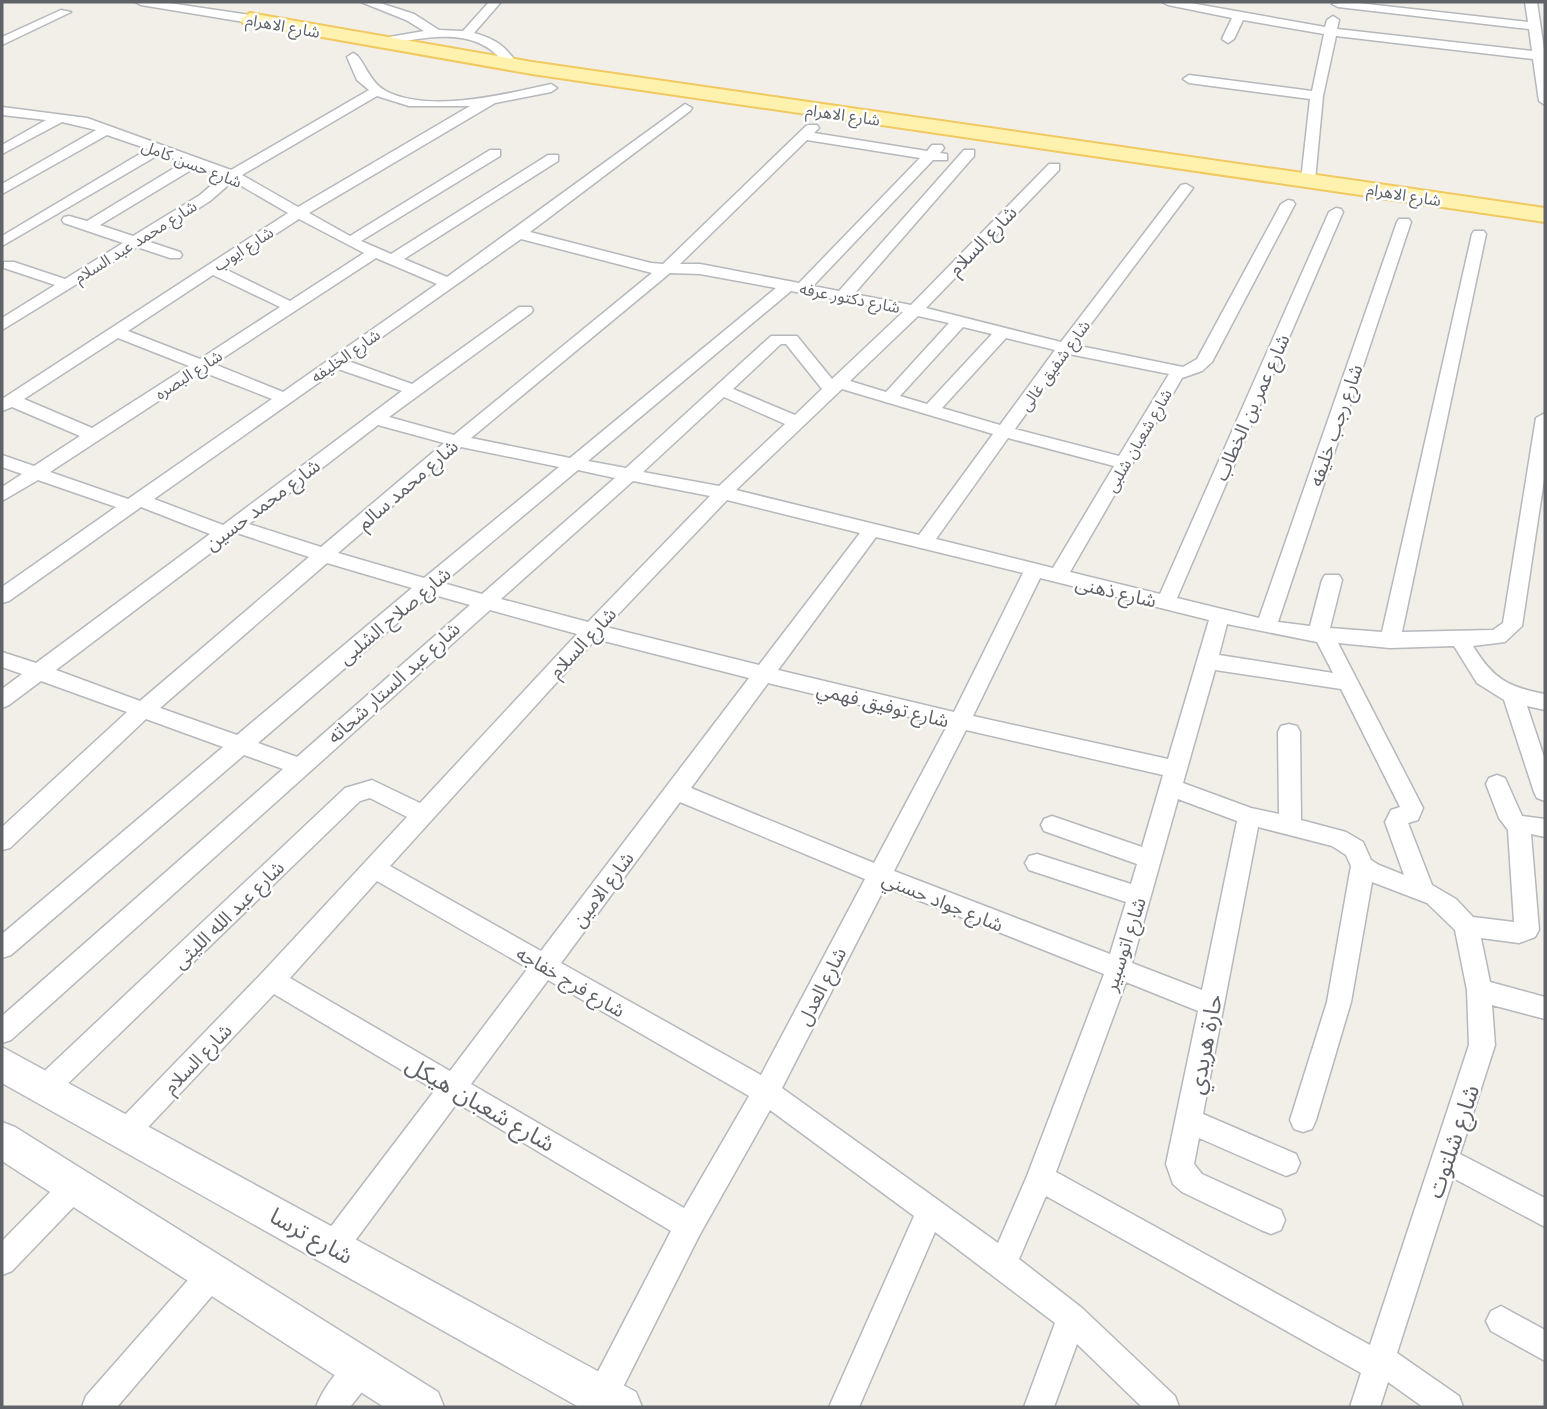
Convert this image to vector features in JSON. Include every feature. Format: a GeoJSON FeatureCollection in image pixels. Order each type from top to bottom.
{"type":"FeatureCollection","features":[{"type":"Feature","properties":{"kind":"main road"},"geometry":{"type":"LineString","coordinates":[[250,19],[280,2]]}},
{"type":"Feature","properties":{"kind":"main road","name":"شارع الاهرام"},"geometry":{"type":"LineString","coordinates":[[250,19],[511,64],[849,116],[1031,138],[1545,215]]}},
{"type":"Feature","properties":{"kind":"main road"},"geometry":{"type":"LineString","coordinates":[[283,46],[302,28]]}},
{"type":"Feature","properties":{"kind":"main road","name":"شارع الاهرام"},"geometry":{"type":"LineString","coordinates":[[330,54],[685,108]]}},
{"type":"Feature","properties":{"kind":"main road","name":"شارع ترسا"},"geometry":{"type":"LineString","coordinates":[[2,1064],[611,1402]]}},
{"type":"Feature","properties":{"kind":"main road"},"geometry":{"type":"LineString","coordinates":[[2,1141],[423,1407]]}},
{"type":"Feature","properties":{"kind":"street","name":"شارع الاهرام"},"geometry":{"type":"LineString","coordinates":[[141,2],[250,19]]}},
{"type":"Feature","properties":{"kind":"street"},"geometry":{"type":"LineString","coordinates":[[367,2],[392,5],[437,34]]}},
{"type":"Feature","properties":{"kind":"street"},"geometry":{"type":"LineString","coordinates":[[465,36],[495,2]]}},
{"type":"Feature","properties":{"kind":"street"},"geometry":{"type":"LineString","coordinates":[[1168,2],[1329,32],[1539,56]]}},
{"type":"Feature","properties":{"kind":"street"},"geometry":{"type":"LineString","coordinates":[[1228,39],[1234,2]]}},
{"type":"Feature","properties":{"kind":"street"},"geometry":{"type":"LineString","coordinates":[[1308,180],[1317,96],[1329,32],[1338,3],[1535,26]]}},
{"type":"Feature","properties":{"kind":"street"},"geometry":{"type":"LineString","coordinates":[[1536,7],[1535,26],[1545,101]]}},
{"type":"Feature","properties":{"kind":"street"},"geometry":{"type":"LineString","coordinates":[[2,41],[65,12]]}},
{"type":"Feature","properties":{"kind":"street"},"geometry":{"type":"LineString","coordinates":[[382,42],[437,34],[465,36],[502,50],[511,64]]}},
{"type":"Feature","properties":{"kind":"street"},"geometry":{"type":"LineString","coordinates":[[353,57],[360,77],[376,91],[423,103],[453,104],[490,100],[551,88]]}},
{"type":"Feature","properties":{"kind":"street"},"geometry":{"type":"LineString","coordinates":[[1189,79],[1317,96]]}},
{"type":"Feature","properties":{"kind":"street","name":"شارع محمد عبد السلام"},"geometry":{"type":"LineString","coordinates":[[2,325],[205,198],[232,175],[376,91]]}},
{"type":"Feature","properties":{"kind":"street","name":"شارع ايوب"},"geometry":{"type":"LineString","coordinates":[[7,403],[296,214],[490,100]]}},
{"type":"Feature","properties":{"kind":"street","name":"شارع الخليفه"},"geometry":{"type":"LineString","coordinates":[[2,596],[519,234],[685,108]]}},
{"type":"Feature","properties":{"kind":"street","name":"شارع حسن كامل"},"geometry":{"type":"LineString","coordinates":[[2,111],[62,117],[232,175],[296,214],[350,242],[447,283]]}},
{"type":"Feature","properties":{"kind":"street"},"geometry":{"type":"LineString","coordinates":[[2,150],[62,117]]}},
{"type":"Feature","properties":{"kind":"street"},"geometry":{"type":"LineString","coordinates":[[2,190],[106,130]]}},
{"type":"Feature","properties":{"kind":"street","name":"شارع محمد سالم"},"geometry":{"type":"LineString","coordinates":[[2,841],[143,710],[457,441],[666,269],[809,132],[934,152]]}},
{"type":"Feature","properties":{"kind":"street"},"geometry":{"type":"LineString","coordinates":[[2,226],[142,144]]}},
{"type":"Feature","properties":{"kind":"street"},"geometry":{"type":"LineString","coordinates":[[2,242],[157,150]]}},
{"type":"Feature","properties":{"kind":"street"},"geometry":{"type":"LineString","coordinates":[[844,295],[967,159],[934,152]]}},
{"type":"Feature","properties":{"kind":"street","name":"شارع صلاح الشلبى"},"geometry":{"type":"LineString","coordinates":[[2,948],[427,586],[796,286],[934,152]]}},
{"type":"Feature","properties":{"kind":"street"},"geometry":{"type":"LineString","coordinates":[[350,242],[495,153]]}},
{"type":"Feature","properties":{"kind":"street"},"geometry":{"type":"LineString","coordinates":[[392,260],[553,158]]}},
{"type":"Feature","properties":{"kind":"street"},"geometry":{"type":"LineString","coordinates":[[89,226],[193,163]]}},
{"type":"Feature","properties":{"kind":"street","name":"شارع السلام"},"geometry":{"type":"LineString","coordinates":[[126,1132],[375,870],[592,630],[723,493],[915,310],[1054,167]]}},
{"type":"Feature","properties":{"kind":"street","name":"شارع شفيق غالى"},"geometry":{"type":"LineString","coordinates":[[923,543],[1186,188]]}},
{"type":"Feature","properties":{"kind":"street","name":"شارع شعبان شلبى"},"geometry":{"type":"LineString","coordinates":[[1057,577],[1180,371],[1196,368],[1204,362],[1288,204]]}},
{"type":"Feature","properties":{"kind":"street","name":"شارع عمر بن الخطاب"},"geometry":{"type":"LineString","coordinates":[[1166,602],[1336,212]]}},
{"type":"Feature","properties":{"kind":"street"},"geometry":{"type":"LineString","coordinates":[[69,220],[175,255]]}},
{"type":"Feature","properties":{"kind":"street","name":"شارع رجب خليفه"},"geometry":{"type":"LineString","coordinates":[[1266,627],[1404,222]]}},
{"type":"Feature","properties":{"kind":"street","name":"شارع دكتور عرفه"},"geometry":{"type":"LineString","coordinates":[[519,234],[651,268],[700,270],[844,295],[1065,348],[1180,371]]}},
{"type":"Feature","properties":{"kind":"street"},"geometry":{"type":"LineString","coordinates":[[1390,641],[1479,234]]}},
{"type":"Feature","properties":{"kind":"street","name":"شارع البصره"},"geometry":{"type":"LineString","coordinates":[[2,495],[374,253]]}},
{"type":"Feature","properties":{"kind":"street"},"geometry":{"type":"LineString","coordinates":[[9,265],[66,284]]}},
{"type":"Feature","properties":{"kind":"street"},"geometry":{"type":"LineString","coordinates":[[211,268],[291,307]]}},
{"type":"Feature","properties":{"kind":"street","name":"شارع محمد حسين"},"geometry":{"type":"LineString","coordinates":[[2,700],[375,419],[525,310]]}},
{"type":"Feature","properties":{"kind":"street"},"geometry":{"type":"LineString","coordinates":[[889,398],[960,321]]}},
{"type":"Feature","properties":{"kind":"street"},"geometry":{"type":"LineString","coordinates":[[116,331],[284,398]]}},
{"type":"Feature","properties":{"kind":"street"},"geometry":{"type":"LineString","coordinates":[[931,410],[1003,332]]}},
{"type":"Feature","properties":{"kind":"street","name":"شارع عبد الستار شحاته"},"geometry":{"type":"LineString","coordinates":[[2,1032],[777,339],[791,339],[834,386]]}},
{"type":"Feature","properties":{"kind":"street"},"geometry":{"type":"LineString","coordinates":[[335,362],[414,390]]}},
{"type":"Feature","properties":{"kind":"street"},"geometry":{"type":"LineString","coordinates":[[834,386],[889,398],[1125,463]]}},
{"type":"Feature","properties":{"kind":"street"},"geometry":{"type":"LineString","coordinates":[[720,390],[796,422]]}},
{"type":"Feature","properties":{"kind":"street"},"geometry":{"type":"LineString","coordinates":[[7,403],[93,435]]}},
{"type":"Feature","properties":{"kind":"street"},"geometry":{"type":"LineString","coordinates":[[1537,523],[1545,418]]}},
{"type":"Feature","properties":{"kind":"street","name":"شارع ذهنى"},"geometry":{"type":"LineString","coordinates":[[375,419],[457,441],[723,493],[1033,572],[1266,627],[1321,636],[1390,641],[1498,637],[1512,626],[1537,523]]}},
{"type":"Feature","properties":{"kind":"street","name":"شارع توفيق فهمي"},"geometry":{"type":"LineString","coordinates":[[2,461],[34,474],[483,602],[1174,779],[1249,816],[1338,838],[1349,844],[1363,866],[1380,876],[1422,890]]}},
{"type":"Feature","properties":{"kind":"street","name":"شارع الامين"},"geometry":{"type":"LineString","coordinates":[[333,1247],[871,531]]}},
{"type":"Feature","properties":{"kind":"street","name":"شارع العدل"},"geometry":{"type":"LineString","coordinates":[[611,1402],[689,1226],[766,1092],[959,723],[1033,572]]}},
{"type":"Feature","properties":{"kind":"street"},"geometry":{"type":"LineString","coordinates":[[1332,580],[1321,636],[1412,808],[1410,814],[1399,816],[1396,822],[1422,890],[1448,906],[1466,926],[1519,933],[1527,930],[1519,828],[1510,818],[1497,784]]}},
{"type":"Feature","properties":{"kind":"street","name":"شارع اتوسبير"},"geometry":{"type":"LineString","coordinates":[[1003,1264],[1040,1178],[1118,970],[1220,615]]}},
{"type":"Feature","properties":{"kind":"street"},"geometry":{"type":"LineString","coordinates":[[1460,640],[1488,684],[1513,696],[1545,702]]}},
{"type":"Feature","properties":{"kind":"street"},"geometry":{"type":"LineString","coordinates":[[2,659],[299,766]]}},
{"type":"Feature","properties":{"kind":"street"},"geometry":{"type":"LineString","coordinates":[[1208,661],[1348,684]]}},
{"type":"Feature","properties":{"kind":"street"},"geometry":{"type":"LineString","coordinates":[[1513,696],[1545,792]]}},
{"type":"Feature","properties":{"kind":"street"},"geometry":{"type":"LineString","coordinates":[[1289,732],[1290,828]]}},
{"type":"Feature","properties":{"kind":"street","name":"شارع عبد الله الليثى"},"geometry":{"type":"LineString","coordinates":[[45,1088],[353,794],[372,789],[424,815]]}},
{"type":"Feature","properties":{"kind":"street","name":"شارع جواد حسني"},"geometry":{"type":"LineString","coordinates":[[676,791],[879,875],[1212,1005]]}},
{"type":"Feature","properties":{"kind":"street","name":"حارة هريدي"},"geometry":{"type":"LineString","coordinates":[[1249,816],[1180,1164],[1183,1175],[1192,1183],[1271,1220]]}},
{"type":"Feature","properties":{"kind":"street"},"geometry":{"type":"LineString","coordinates":[[1519,828],[1524,824],[1545,828]]}},
{"type":"Feature","properties":{"kind":"street"},"geometry":{"type":"LineString","coordinates":[[1052,825],[1150,859]]}},
{"type":"Feature","properties":{"kind":"street"},"geometry":{"type":"LineString","coordinates":[[1037,863],[1139,897]]}},
{"type":"Feature","properties":{"kind":"street"},"geometry":{"type":"LineString","coordinates":[[1303,1120],[1339,1002],[1363,866]]}},
{"type":"Feature","properties":{"kind":"street","name":"شارع فرج خفاجه"},"geometry":{"type":"LineString","coordinates":[[375,870],[766,1092],[1003,1264],[1072,1318],[1164,1407]]}},
{"type":"Feature","properties":{"kind":"street","name":"شارع شلتوت"},"geometry":{"type":"LineString","coordinates":[[1364,1407],[1482,1045],[1479,990],[1466,926]]}},
{"type":"Feature","properties":{"kind":"street","name":"شارع شعبان هيكل"},"geometry":{"type":"LineString","coordinates":[[272,980],[689,1226]]}},
{"type":"Feature","properties":{"kind":"street"},"geometry":{"type":"LineString","coordinates":[[1479,990],[1545,1008]]}},
{"type":"Feature","properties":{"kind":"street"},"geometry":{"type":"LineString","coordinates":[[1189,1121],[1286,1163]]}},
{"type":"Feature","properties":{"kind":"street"},"geometry":{"type":"LineString","coordinates":[[1445,1160],[1545,1213]]}},
{"type":"Feature","properties":{"kind":"street"},"geometry":{"type":"LineString","coordinates":[[1040,1178],[1378,1361],[1448,1407]]}},
{"type":"Feature","properties":{"kind":"street"},"geometry":{"type":"LineString","coordinates":[[2,1261],[75,1186]]}},
{"type":"Feature","properties":{"kind":"street"},"geometry":{"type":"LineString","coordinates":[[844,1407],[930,1211]]}},
{"type":"Feature","properties":{"kind":"street"},"geometry":{"type":"LineString","coordinates":[[97,1407],[213,1273]]}},
{"type":"Feature","properties":{"kind":"street"},"geometry":{"type":"LineString","coordinates":[[1039,1407],[1072,1318]]}},
{"type":"Feature","properties":{"kind":"street"},"geometry":{"type":"LineString","coordinates":[[1501,1321],[1545,1346]]}},
{"type":"Feature","properties":{"kind":"street"},"geometry":{"type":"LineString","coordinates":[[331,1407],[362,1367]]}}]}
